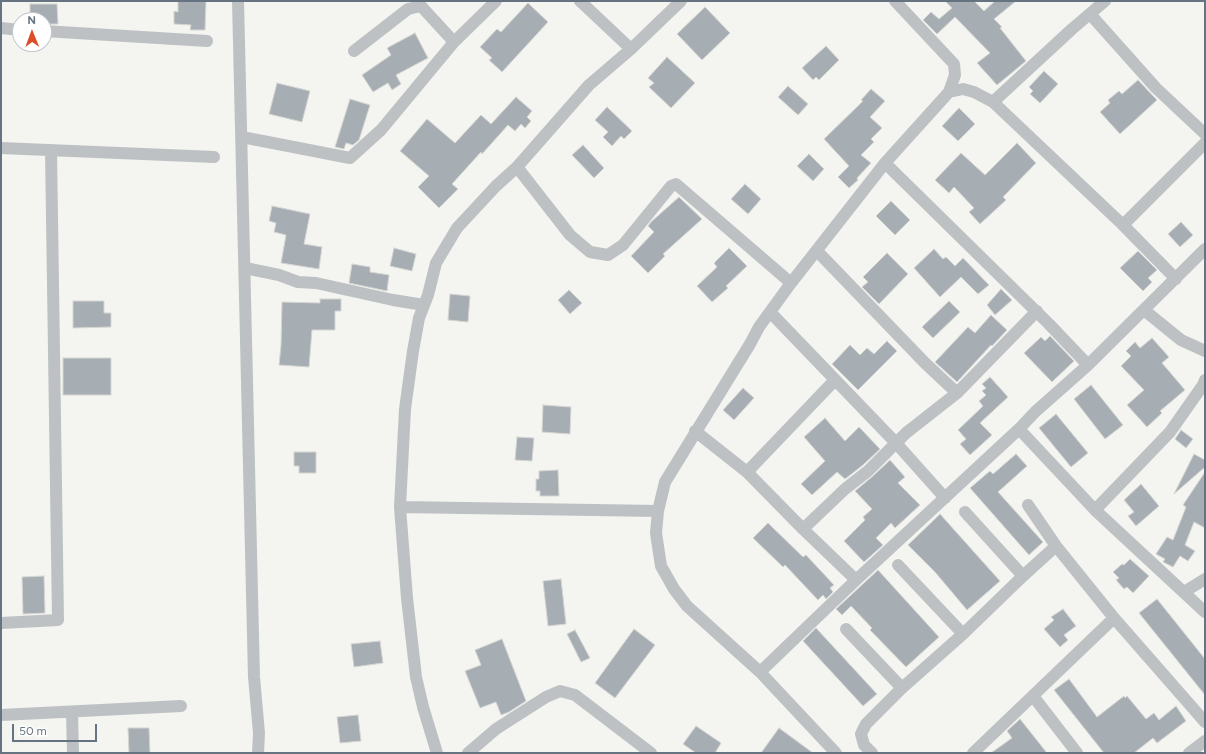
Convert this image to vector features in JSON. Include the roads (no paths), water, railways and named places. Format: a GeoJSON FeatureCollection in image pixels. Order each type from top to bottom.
{"type":"FeatureCollection","features":[{"type":"Feature","properties":{"kind":"street"},"geometry":{"type":"LineString","coordinates":[[238,1],[253,643],[254,678],[259,733],[258,753]]}},
{"type":"Feature","properties":{"kind":"street"},"geometry":{"type":"LineString","coordinates":[[242,137],[350,158],[381,130],[454,42],[496,1]]}},
{"type":"Feature","properties":{"kind":"street"},"geometry":{"type":"LineString","coordinates":[[580,1],[632,50]]}},
{"type":"Feature","properties":{"kind":"street"},"geometry":{"type":"LineString","coordinates":[[437,753],[416,678],[407,598],[400,507],[405,409],[419,318],[436,263],[457,228],[496,186],[517,167],[589,85],[632,50],[682,1]]}},
{"type":"Feature","properties":{"kind":"street"},"geometry":{"type":"LineString","coordinates":[[836,753],[760,672],[687,606],[674,589],[661,566],[656,533],[658,511],[665,482],[695,431],[750,344],[759,326],[885,163],[949,92],[955,75],[954,64],[895,1]]}},
{"type":"Feature","properties":{"kind":"street"},"geometry":{"type":"LineString","coordinates":[[993,102],[1105,1]]}},
{"type":"Feature","properties":{"kind":"street"},"geometry":{"type":"LineString","coordinates":[[354,51],[408,9],[421,6],[454,42]]}},
{"type":"Feature","properties":{"kind":"street"},"geometry":{"type":"LineString","coordinates":[[1090,14],[1156,88],[1205,134]]}},
{"type":"Feature","properties":{"kind":"street"},"geometry":{"type":"LineString","coordinates":[[1,28],[12,29]]}},
{"type":"Feature","properties":{"kind":"street"},"geometry":{"type":"LineString","coordinates":[[52,31],[207,41]]}},
{"type":"Feature","properties":{"kind":"street"},"geometry":{"type":"LineString","coordinates":[[949,92],[963,89],[968,90],[993,102],[1123,225],[1176,279]]}},
{"type":"Feature","properties":{"kind":"street"},"geometry":{"type":"LineString","coordinates":[[1123,225],[1205,143]]}},
{"type":"Feature","properties":{"kind":"street"},"geometry":{"type":"LineString","coordinates":[[1,148],[214,157]]}},
{"type":"Feature","properties":{"kind":"street"},"geometry":{"type":"LineString","coordinates":[[1,623],[58,620],[51,150]]}},
{"type":"Feature","properties":{"kind":"street"},"geometry":{"type":"LineString","coordinates":[[885,163],[1037,311],[1088,365]]}},
{"type":"Feature","properties":{"kind":"street"},"geometry":{"type":"LineString","coordinates":[[517,167],[570,235],[590,252],[608,255],[623,245],[671,186],[676,184],[791,283]]}},
{"type":"Feature","properties":{"kind":"street"},"geometry":{"type":"LineString","coordinates":[[760,672],[856,580],[1019,429],[1035,412],[1088,365],[1205,250]]}},
{"type":"Feature","properties":{"kind":"street"},"geometry":{"type":"LineString","coordinates":[[817,251],[956,393]]}},
{"type":"Feature","properties":{"kind":"street"},"geometry":{"type":"LineString","coordinates":[[245,268],[279,275],[298,282],[316,284],[424,305]]}},
{"type":"Feature","properties":{"kind":"street"},"geometry":{"type":"LineString","coordinates":[[1144,310],[1181,340],[1205,351]]}},
{"type":"Feature","properties":{"kind":"street"},"geometry":{"type":"LineString","coordinates":[[804,530],[896,443],[956,393],[1037,311]]}},
{"type":"Feature","properties":{"kind":"street"},"geometry":{"type":"LineString","coordinates":[[770,312],[896,443],[944,498]]}},
{"type":"Feature","properties":{"kind":"street"},"geometry":{"type":"LineString","coordinates":[[747,472],[835,380]]}},
{"type":"Feature","properties":{"kind":"street"},"geometry":{"type":"LineString","coordinates":[[1095,510],[1170,432],[1205,380]]}},
{"type":"Feature","properties":{"kind":"street"},"geometry":{"type":"LineString","coordinates":[[1019,429],[1095,510],[1205,612]]}},
{"type":"Feature","properties":{"kind":"street"},"geometry":{"type":"LineString","coordinates":[[695,431],[747,472],[856,580]]}},
{"type":"Feature","properties":{"kind":"street"},"geometry":{"type":"LineString","coordinates":[[1028,505],[1056,546],[1114,618],[1205,722]]}},
{"type":"Feature","properties":{"kind":"street"},"geometry":{"type":"LineString","coordinates":[[400,507],[658,511]]}},
{"type":"Feature","properties":{"kind":"street"},"geometry":{"type":"LineString","coordinates":[[965,512],[1023,576]]}},
{"type":"Feature","properties":{"kind":"street"},"geometry":{"type":"LineString","coordinates":[[872,753],[864,745],[862,734],[866,724],[902,688],[963,634],[1056,546]]}},
{"type":"Feature","properties":{"kind":"street"},"geometry":{"type":"LineString","coordinates":[[898,565],[963,634]]}},
{"type":"Feature","properties":{"kind":"street"},"geometry":{"type":"LineString","coordinates":[[1184,592],[1205,579]]}},
{"type":"Feature","properties":{"kind":"street"},"geometry":{"type":"LineString","coordinates":[[973,753],[1114,618]]}},
{"type":"Feature","properties":{"kind":"street"},"geometry":{"type":"LineString","coordinates":[[846,629],[902,688]]}},
{"type":"Feature","properties":{"kind":"street"},"geometry":{"type":"LineString","coordinates":[[468,753],[496,729],[546,697],[560,691],[575,695],[652,753]]}},
{"type":"Feature","properties":{"kind":"street"},"geometry":{"type":"LineString","coordinates":[[1033,696],[1077,753]]}},
{"type":"Feature","properties":{"kind":"street"},"geometry":{"type":"LineString","coordinates":[[1,715],[182,706]]}},
{"type":"Feature","properties":{"kind":"street"},"geometry":{"type":"LineString","coordinates":[[72,712],[73,753]]}},
{"type":"Feature","properties":{"kind":"street"},"geometry":{"type":"LineString","coordinates":[[1188,753],[1205,741]]}}]}
